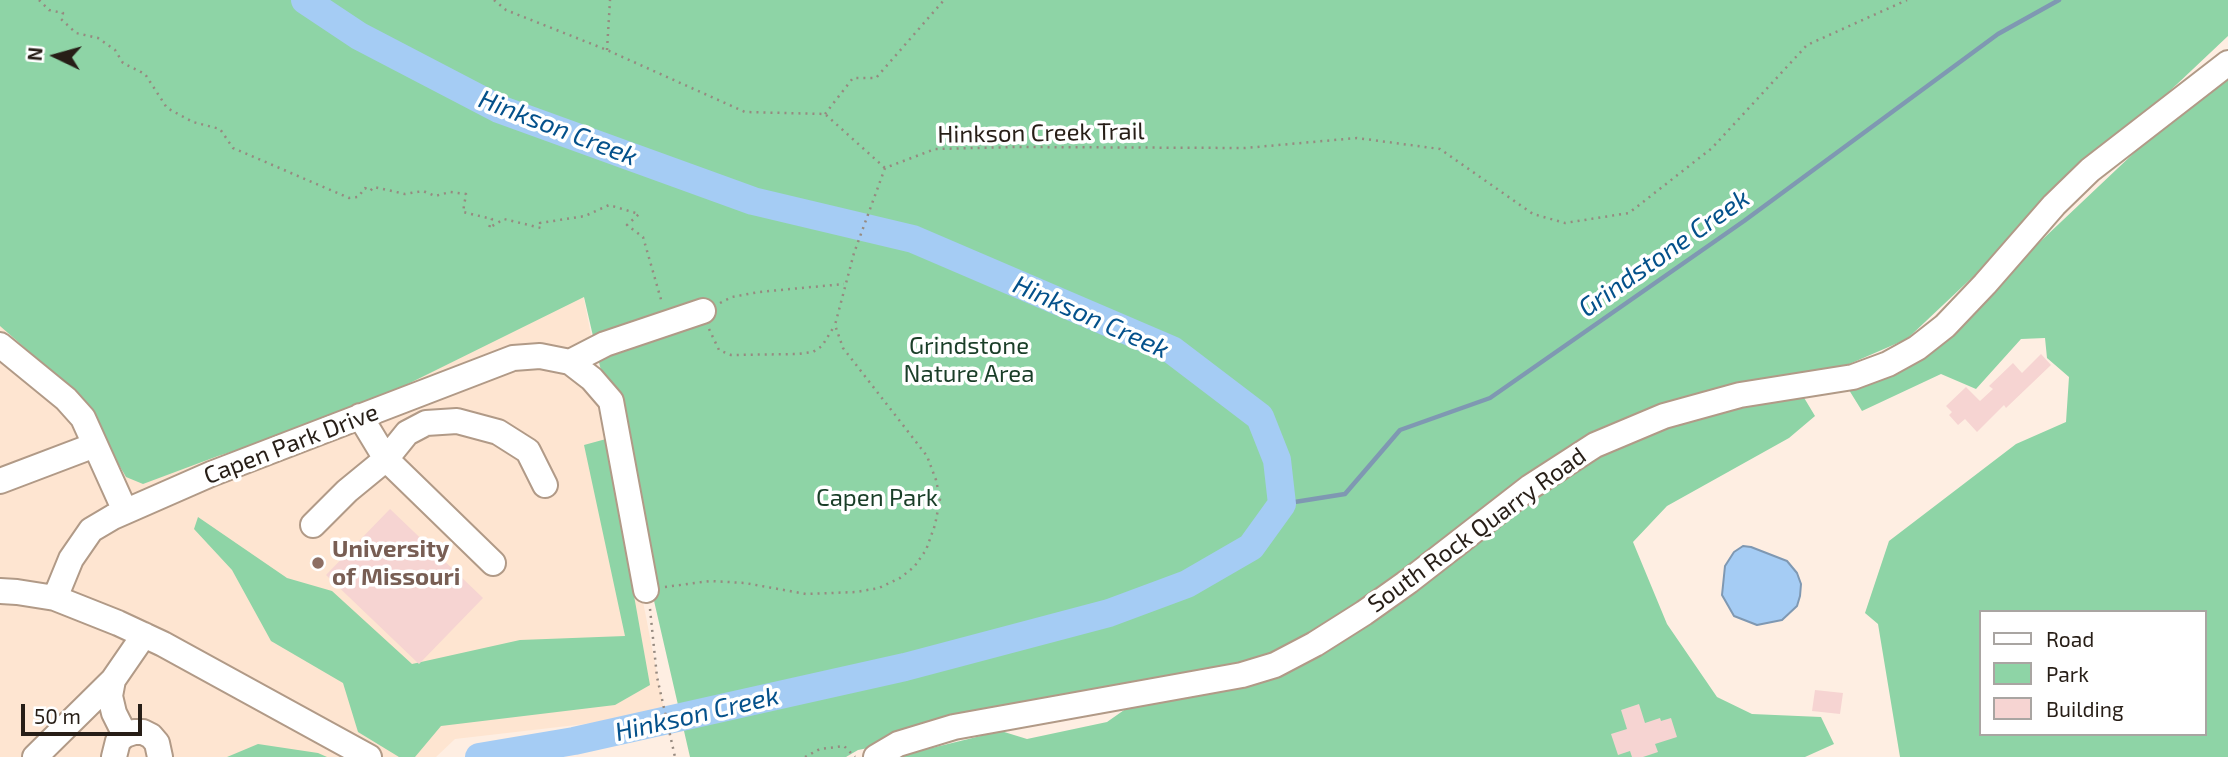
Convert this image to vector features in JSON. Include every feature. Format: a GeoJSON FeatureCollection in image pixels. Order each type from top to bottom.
{"type":"FeatureCollection","features":[{"type":"Feature","properties":{"kind":"street","name":"South Rock Quarry Road"},"geometry":{"type":"LineString","coordinates":[[876,757],[898,744],[954,727],[1242,675],[1275,665],[1315,644],[1364,612],[1530,487],[1595,445],[1664,416],[1740,395],[1853,376],[1888,364],[1917,348],[1945,326],[2054,205],[2090,170],[2228,63]]}},
{"type":"Feature","properties":{"kind":"street"},"geometry":{"type":"LineString","coordinates":[[646,590],[611,401],[592,379],[570,362],[605,344],[703,311]]}},
{"type":"Feature","properties":{"kind":"street"},"geometry":{"type":"LineString","coordinates":[[0,345],[66,399],[83,418],[125,511]]}},
{"type":"Feature","properties":{"kind":"street","name":"Capen Park Drive"},"geometry":{"type":"LineString","coordinates":[[55,598],[71,559],[90,530],[125,511],[211,474],[513,358],[540,356],[570,362]]}},
{"type":"Feature","properties":{"kind":"street"},"geometry":{"type":"LineString","coordinates":[[360,416],[386,459],[493,563]]}},
{"type":"Feature","properties":{"kind":"street"},"geometry":{"type":"LineString","coordinates":[[313,525],[347,491],[386,459],[407,433],[426,423],[457,421],[498,432],[528,451],[545,485]]}},
{"type":"Feature","properties":{"kind":"street"},"geometry":{"type":"LineString","coordinates":[[0,481],[95,445]]}},
{"type":"Feature","properties":{"kind":"street"},"geometry":{"type":"LineString","coordinates":[[0,591],[55,598],[144,635],[362,753]]}},
{"type":"Feature","properties":{"kind":"street"},"geometry":{"type":"LineString","coordinates":[[35,757],[113,680],[144,635]]}},
{"type":"Feature","properties":{"kind":"street"},"geometry":{"type":"LineString","coordinates":[[113,680],[110,696],[120,746]]}},
{"type":"Feature","properties":{"kind":"street"},"geometry":{"type":"LineString","coordinates":[[120,746],[134,732],[143,732],[157,743],[160,757]]}},
{"type":"Feature","properties":{"kind":"path"},"geometry":{"type":"LineString","coordinates":[[39,0],[49,10],[63,13],[61,19],[76,33],[98,38],[116,50],[123,63],[145,74],[167,108],[193,122],[220,128],[233,148],[349,198],[358,197],[365,188],[370,191],[374,187],[405,194],[423,191],[435,196],[450,192],[466,194],[463,212],[492,219],[489,228],[504,219],[541,228],[540,223],[585,216],[609,205],[639,214],[627,225],[643,237],[668,322]]}},
{"type":"Feature","properties":{"kind":"path"},"geometry":{"type":"LineString","coordinates":[[494,0],[506,10],[607,50],[745,112],[825,114],[885,168],[854,253],[835,325],[822,346],[813,352],[797,354],[731,355],[719,350],[703,311],[732,297],[845,284]]}},
{"type":"Feature","properties":{"kind":"path"},"geometry":{"type":"LineString","coordinates":[[607,50],[610,0]]}},
{"type":"Feature","properties":{"kind":"path"},"geometry":{"type":"LineString","coordinates":[[825,114],[853,78],[876,78],[944,0]]}},
{"type":"Feature","properties":{"kind":"path","name":"Hinkson Creek Trail"},"geometry":{"type":"LineString","coordinates":[[885,168],[935,149],[1016,146],[1245,148],[1357,138],[1440,149],[1533,214],[1565,223],[1629,213],[1712,148],[1807,45],[1907,0]]}},
{"type":"Feature","properties":{"kind":"path"},"geometry":{"type":"LineString","coordinates":[[676,757],[652,650],[652,619],[646,590],[710,581],[745,583],[806,594],[856,592],[879,588],[900,578],[914,567],[926,550],[935,526],[940,499],[927,456],[843,348],[835,325]]}},
{"type":"Feature","properties":{"kind":"path"},"geometry":{"type":"LineString","coordinates":[[805,757],[820,750],[844,746],[855,757]]}},
{"type":"Feature","properties":{"kind":"shaded area","name":"University of Missouri"},"geometry":{"type":"Polygon","coordinates":[[[583,294],[664,709],[628,719],[455,739],[436,757],[0,757],[0,312],[583,294]]]}},
{"type":"Feature","properties":{"kind":"green space","name":"Grindstone Nature Area"},"geometry":{"type":"Polygon","coordinates":[[[0,0],[2228,0],[2228,36],[1907,339],[1787,391],[1803,396],[1815,416],[1789,438],[1667,506],[1633,542],[1667,624],[1717,697],[1752,714],[1821,717],[1834,744],[1805,757],[895,757],[1001,731],[1027,739],[1107,722],[1127,708],[1262,669],[858,750],[846,757],[690,757],[584,297],[339,418],[218,456],[143,484],[126,477],[97,427],[40,361],[0,326],[0,0]]]}},
{"type":"Feature","properties":{"kind":"green space"},"geometry":{"type":"Polygon","coordinates":[[[2228,64],[2228,757],[1900,757],[1878,624],[1865,613],[1889,541],[2016,444],[2066,422],[2069,377],[2047,358],[2045,338],[2021,339],[1976,389],[1941,374],[1862,411],[1849,390],[1915,360],[2228,64]]]}},
{"type":"Feature","properties":{"kind":"green space"},"geometry":{"type":"Polygon","coordinates":[[[606,439],[650,685],[615,705],[441,726],[415,757],[399,757],[358,732],[343,683],[271,641],[232,570],[194,529],[198,517],[287,578],[332,591],[412,664],[520,640],[625,636],[584,445],[606,439]]]}},
{"type":"Feature","properties":{"kind":"green space"},"geometry":{"type":"Polygon","coordinates":[[[258,744],[318,753],[327,757],[227,757],[258,744]]]}},
{"type":"Feature","properties":{"kind":"water"},"geometry":{"type":"Polygon","coordinates":[[[1743,546],[1787,561],[1797,573],[1801,584],[1797,606],[1782,620],[1757,625],[1734,616],[1722,595],[1725,566],[1734,552],[1743,546]]]}},
{"type":"Feature","properties":{"kind":"building"},"geometry":{"type":"Polygon","coordinates":[[[2041,354],[2051,365],[1977,432],[1965,419],[1958,425],[1949,415],[1952,412],[1946,406],[1966,387],[1980,401],[1993,389],[1989,386],[2013,363],[2022,373],[2041,354]]]}},
{"type":"Feature","properties":{"kind":"building"},"geometry":{"type":"Polygon","coordinates":[[[390,509],[483,598],[419,664],[326,575],[390,509]]]}},
{"type":"Feature","properties":{"kind":"building"},"geometry":{"type":"Polygon","coordinates":[[[1815,690],[1843,693],[1840,714],[1812,711],[1815,690]]]}},
{"type":"Feature","properties":{"kind":"building"},"geometry":{"type":"Polygon","coordinates":[[[1639,704],[1645,723],[1671,718],[1677,737],[1655,744],[1658,752],[1643,757],[1632,757],[1630,751],[1618,755],[1611,734],[1627,729],[1621,710],[1639,704]]]}},
{"type":"Feature","properties":{"kind":"waterway","name":"Hinkson Creek"},"geometry":{"type":"LineString","coordinates":[[305,0],[359,36],[499,109],[753,201],[913,239],[1172,350],[1260,417],[1277,460],[1282,504],[1251,547],[1187,584],[1109,613],[905,667],[574,741],[479,757]]}},
{"type":"Feature","properties":{"kind":"waterway","name":"Grindstone Creek"},"geometry":{"type":"LineString","coordinates":[[1282,504],[1345,494],[1400,430],[1490,398],[1744,221],[1998,34],[2059,0]]}},
{"type":"Feature","properties":{"kind":"place","name":"University of Missouri"},"geometry":{"type":"Point","coordinates":[318,563]}},
{"type":"Feature","properties":{"kind":"park label","name":"Capen Park"},"geometry":{"type":"Point","coordinates":[877,498]}}]}
